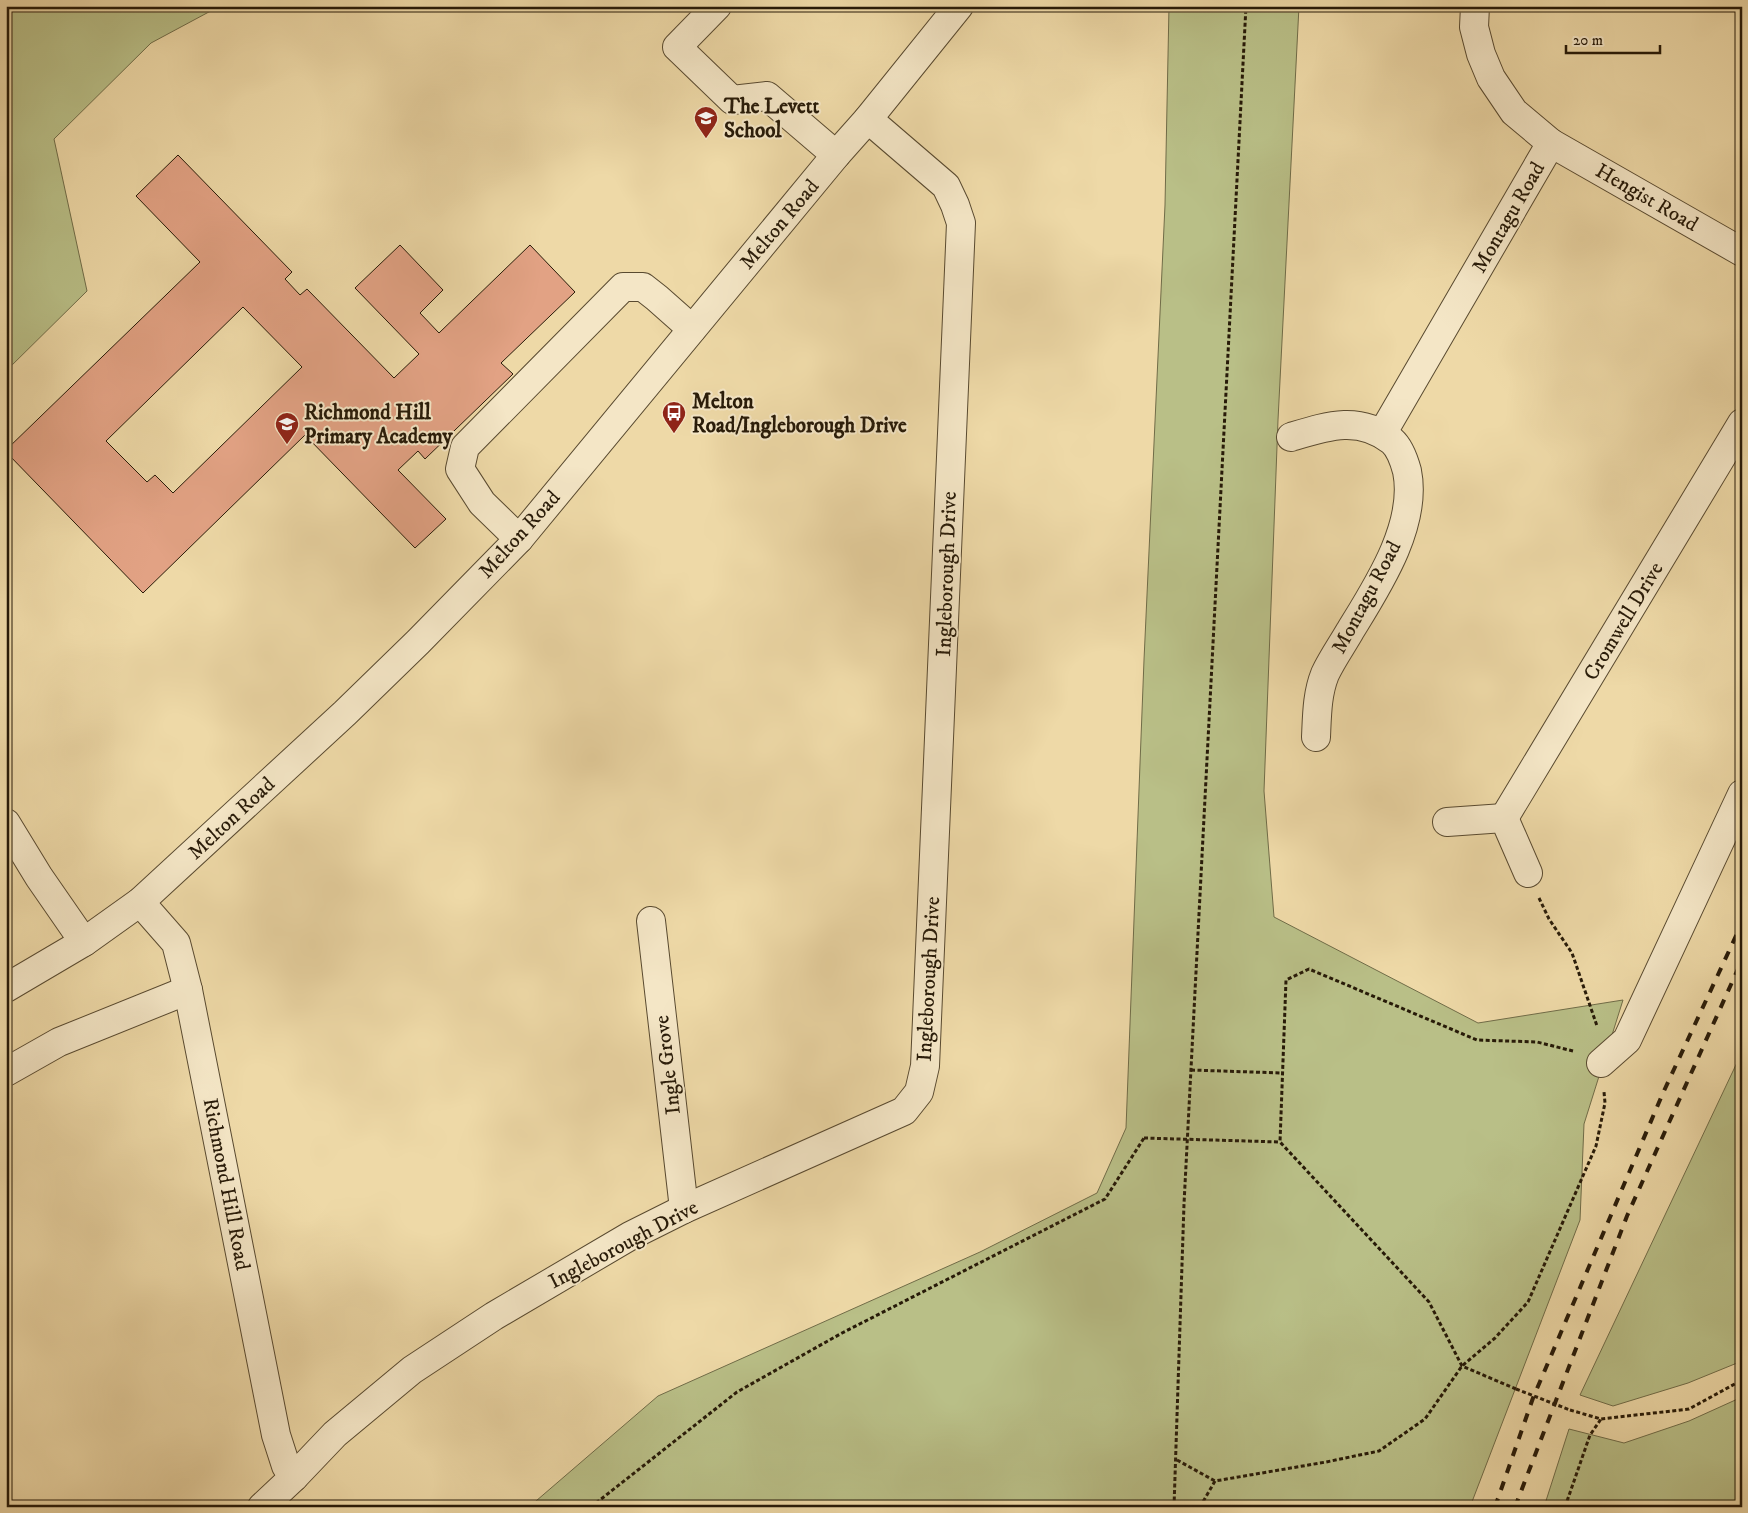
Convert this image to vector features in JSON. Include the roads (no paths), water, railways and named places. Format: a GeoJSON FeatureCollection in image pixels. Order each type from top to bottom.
{"type":"FeatureCollection","features":[{"type":"Feature","properties":{"kind":"street"},"geometry":{"type":"LineString","coordinates":[[717,6],[677,47],[732,100],[767,96],[836,155]]}},
{"type":"Feature","properties":{"kind":"street","name":"Melton Road"},"geometry":{"type":"LineString","coordinates":[[6,988],[84,942],[140,902],[345,714],[519,539],[959,6]]}},
{"type":"Feature","properties":{"kind":"street","name":"Montagu Road"},"geometry":{"type":"LineString","coordinates":[[1382,434],[1551,143],[1514,112],[1491,78],[1481,54],[1474,27],[1475,6]]}},
{"type":"Feature","properties":{"kind":"street","name":"Ingleborough Drive"},"geometry":{"type":"LineString","coordinates":[[262,1507],[294,1477],[334,1434],[412,1370],[494,1316],[630,1236],[684,1209],[904,1112],[919,1092],[925,1066],[961,223],[946,186],[868,118]]}},
{"type":"Feature","properties":{"kind":"street","name":"Hengist Road"},"geometry":{"type":"LineString","coordinates":[[1551,143],[1742,252]]}},
{"type":"Feature","properties":{"kind":"street"},"geometry":{"type":"LineString","coordinates":[[519,539],[482,503],[460,469],[465,447],[623,287],[643,287],[692,329]]}},
{"type":"Feature","properties":{"kind":"street","name":"Cromwell Drive"},"geometry":{"type":"LineString","coordinates":[[1504,818],[1742,423]]}},
{"type":"Feature","properties":{"kind":"street","name":"Montagu Road"},"geometry":{"type":"LineString","coordinates":[[1291,437],[1325,427],[1348,424],[1363,427],[1382,434],[1395,444],[1404,460],[1409,480],[1405,519],[1393,553],[1372,595],[1325,674],[1318,699],[1316,737]]}},
{"type":"Feature","properties":{"kind":"street"},"geometry":{"type":"LineString","coordinates":[[1601,1060],[1627,1040],[1742,794]]}},
{"type":"Feature","properties":{"kind":"street"},"geometry":{"type":"LineString","coordinates":[[1447,822],[1504,818],[1528,872]]}},
{"type":"Feature","properties":{"kind":"street"},"geometry":{"type":"LineString","coordinates":[[6,823],[39,877],[84,942]]}},
{"type":"Feature","properties":{"kind":"street","name":"Richmond Hill Road"},"geometry":{"type":"LineString","coordinates":[[140,902],[176,944],[188,990],[276,1435],[286,1466],[294,1477]]}},
{"type":"Feature","properties":{"kind":"street","name":"Ingle Grove"},"geometry":{"type":"LineString","coordinates":[[651,921],[684,1209]]}},
{"type":"Feature","properties":{"kind":"street"},"geometry":{"type":"LineString","coordinates":[[6,1072],[59,1042],[188,990]]}},
{"type":"Feature","properties":{"kind":"railway"},"geometry":{"type":"LineString","coordinates":[[1495,1507],[1533,1398],[1663,1093],[1742,923]]}},
{"type":"Feature","properties":{"kind":"railway"},"geometry":{"type":"LineString","coordinates":[[1515,1507],[1627,1216],[1742,960]]}},
{"type":"Feature","properties":{"kind":"place","name":"The Levett School"},"geometry":{"type":"Point","coordinates":[706,139]}},
{"type":"Feature","properties":{"kind":"place","name":"Melton Road/Ingleborough Drive"},"geometry":{"type":"Point","coordinates":[674,434]}},
{"type":"Feature","properties":{"kind":"place","name":"Richmond Hill Primary Academy"},"geometry":{"type":"Point","coordinates":[287,445]}}]}
